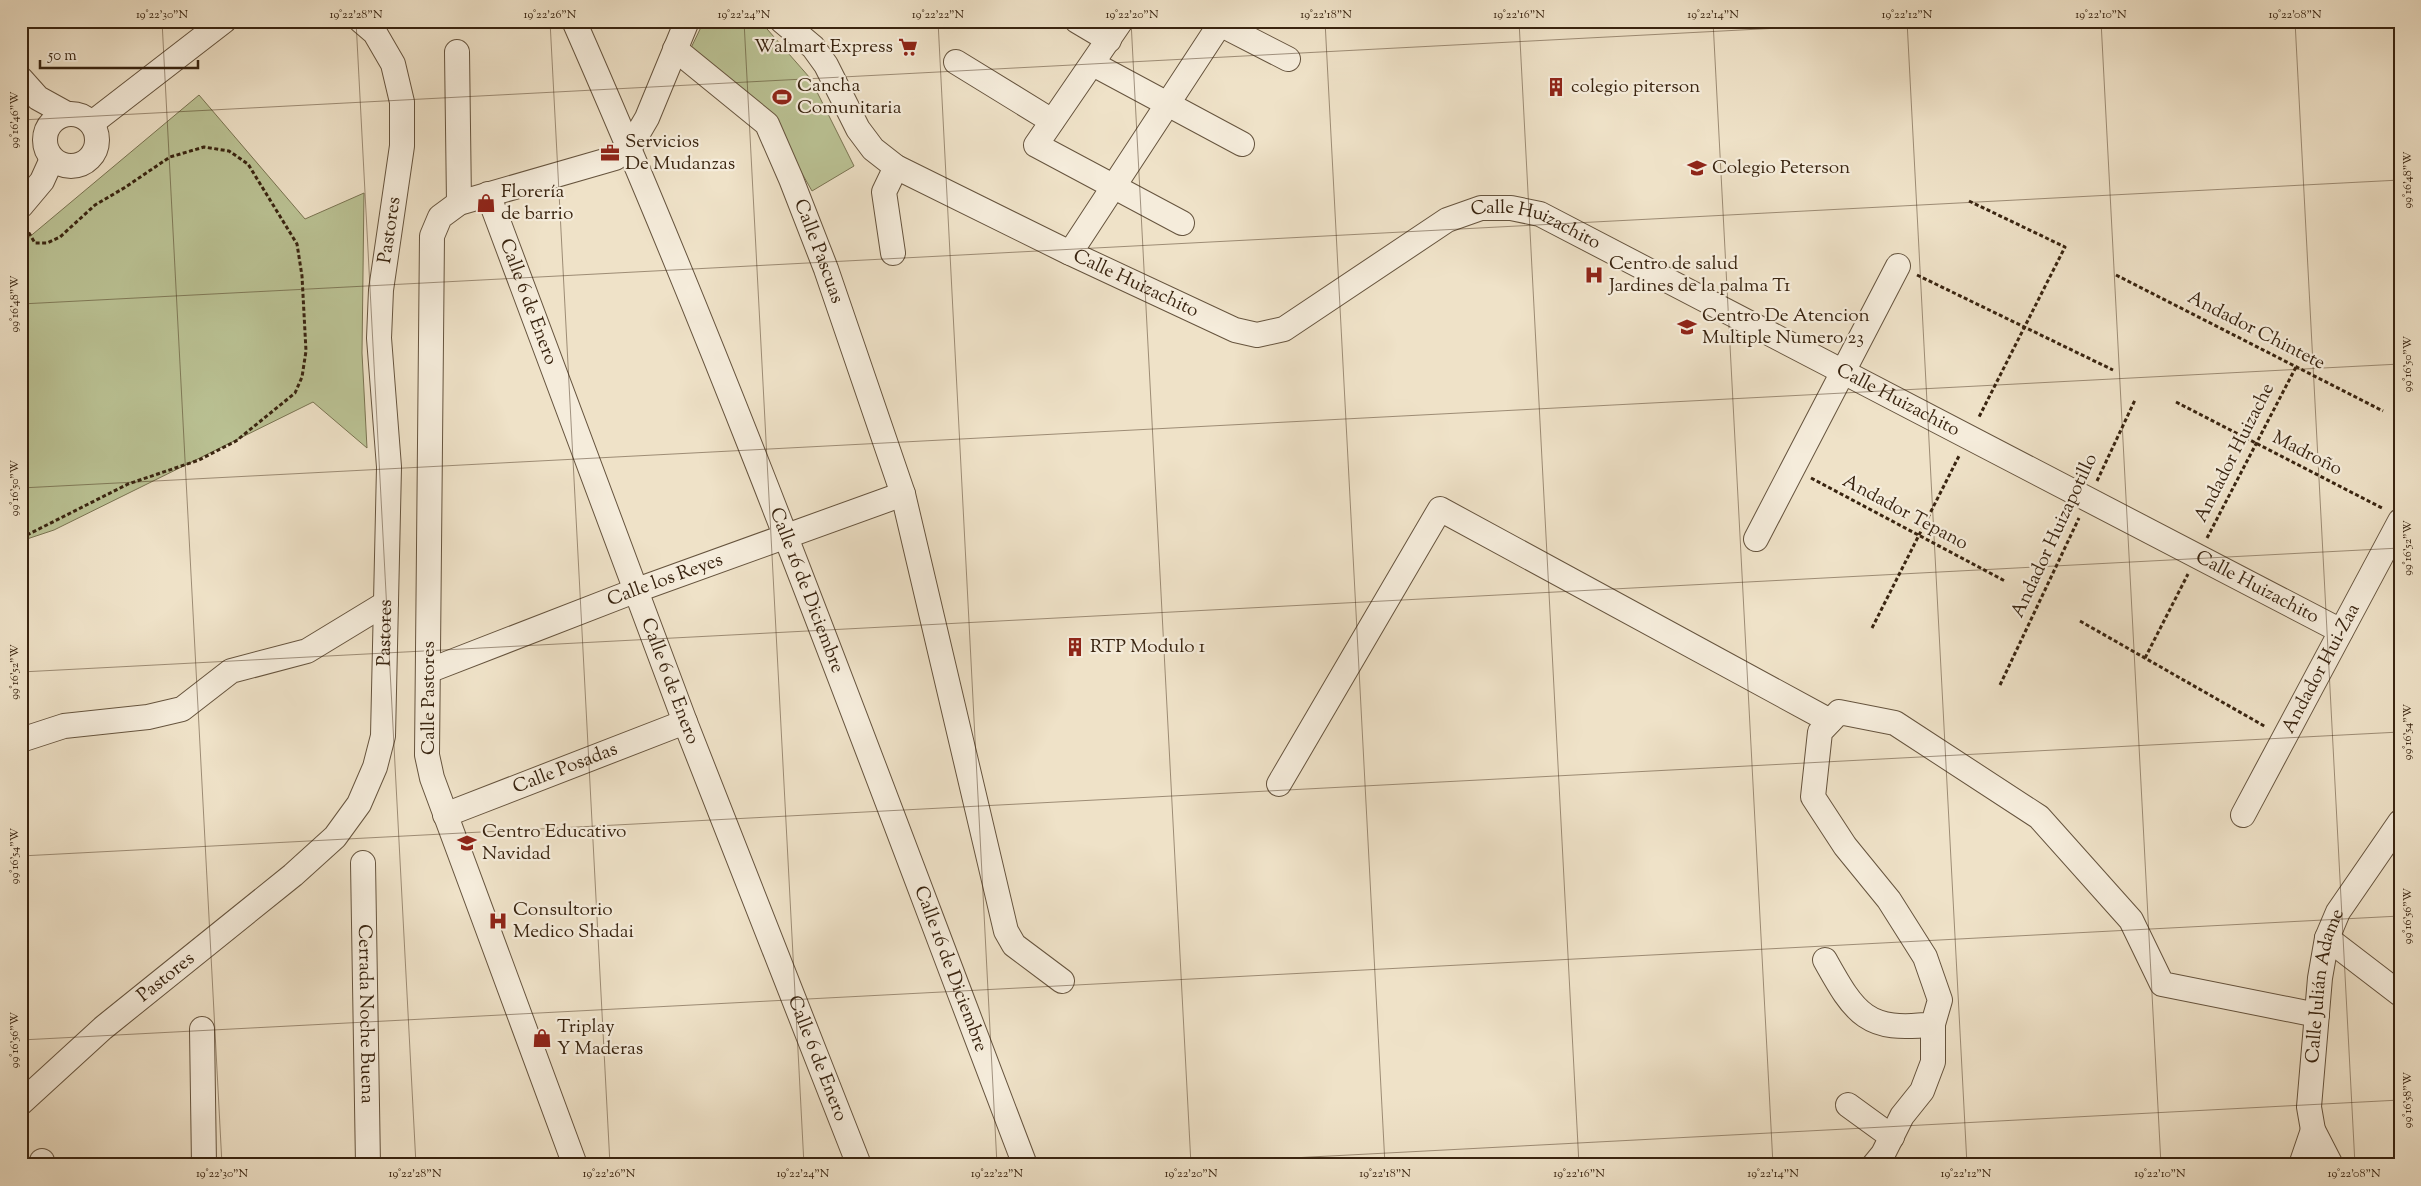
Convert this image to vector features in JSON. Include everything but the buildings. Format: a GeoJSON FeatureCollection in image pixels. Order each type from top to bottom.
{"type":"FeatureCollection","features":[{"type":"Feature","properties":{"kind":"street"},"geometry":{"type":"LineString","coordinates":[[92,124],[224,21]]}},
{"type":"Feature","properties":{"kind":"street","name":"Pastores"},"geometry":{"type":"LineString","coordinates":[[21,1103],[103,1028],[293,875],[335,837],[354,811],[375,767],[383,736],[389,467],[379,338],[381,290],[402,146],[402,102],[393,64],[375,33],[361,21]]}},
{"type":"Feature","properties":{"kind":"street","name":"Calle 16 de Diciembre"},"geometry":{"type":"LineString","coordinates":[[574,21],[630,147],[785,537],[1025,1165]]}},
{"type":"Feature","properties":{"kind":"street"},"geometry":{"type":"LineString","coordinates":[[457,52],[460,203],[615,158],[630,147],[647,118],[687,21]]}},
{"type":"Feature","properties":{"kind":"street","name":"Calle Huizachito"},"geometry":{"type":"LineString","coordinates":[[782,21],[813,47],[826,65],[858,129],[873,149],[896,168],[1070,253],[1235,330],[1257,335],[1284,329],[1447,220],[1481,208],[1511,208],[1540,214],[2341,631]]}},
{"type":"Feature","properties":{"kind":"street"},"geometry":{"type":"LineString","coordinates":[[1078,21],[1115,31],[1036,144],[1182,223]]}},
{"type":"Feature","properties":{"kind":"street"},"geometry":{"type":"LineString","coordinates":[[1070,253],[1112,185],[1224,26],[1288,59]]}},
{"type":"Feature","properties":{"kind":"street","name":"Calle Pascuas"},"geometry":{"type":"LineString","coordinates":[[675,49],[767,124],[791,179],[826,268],[903,494],[1006,931],[1014,944],[1062,981]]}},
{"type":"Feature","properties":{"kind":"street"},"geometry":{"type":"LineString","coordinates":[[956,62],[1052,121]]}},
{"type":"Feature","properties":{"kind":"street"},"geometry":{"type":"LineString","coordinates":[[1093,64],[1242,144]]}},
{"type":"Feature","properties":{"kind":"street"},"geometry":{"type":"LineString","coordinates":[[21,79],[57,120]]}},
{"type":"Feature","properties":{"kind":"street"},"geometry":{"type":"LineString","coordinates":[[81,115],[92,124],[97,138],[94,154],[82,164],[66,166],[52,159],[45,143],[57,120],[81,115]]}},
{"type":"Feature","properties":{"kind":"street"},"geometry":{"type":"LineString","coordinates":[[21,206],[42,181],[52,159]]}},
{"type":"Feature","properties":{"kind":"street"},"geometry":{"type":"LineString","coordinates":[[893,253],[884,192],[896,168]]}},
{"type":"Feature","properties":{"kind":"street","name":"Calle 6 de Enero"},"geometry":{"type":"LineString","coordinates":[[488,194],[685,722],[859,1165]]}},
{"type":"Feature","properties":{"kind":"street","name":"Calle Pastores"},"geometry":{"type":"LineString","coordinates":[[460,203],[440,217],[432,236],[427,755],[432,778],[574,1165]]}},
{"type":"Feature","properties":{"kind":"street"},"geometry":{"type":"LineString","coordinates":[[1756,539],[1898,266]]}},
{"type":"Feature","properties":{"kind":"street","name":"Calle los Reyes"},"geometry":{"type":"LineString","coordinates":[[428,670],[637,590],[903,494]]}},
{"type":"Feature","properties":{"kind":"street"},"geometry":{"type":"LineString","coordinates":[[1279,784],[1440,509],[1830,721]]}},
{"type":"Feature","properties":{"kind":"street","name":"Andador Hui-Zaa"},"geometry":{"type":"LineString","coordinates":[[2243,814],[2341,631],[2395,516]]}},
{"type":"Feature","properties":{"kind":"street"},"geometry":{"type":"LineString","coordinates":[[21,740],[64,726],[148,717],[182,709],[231,671],[307,651],[386,603]]}},
{"type":"Feature","properties":{"kind":"street"},"geometry":{"type":"LineString","coordinates":[[1874,1165],[1883,1154],[1902,1116],[1922,1091],[1933,1062],[1933,1024],[1940,1000],[1925,957],[1889,900],[1845,846],[1814,797],[1820,732],[1839,712],[1895,723],[2039,817],[2131,920],[2162,984],[2317,1015]]}},
{"type":"Feature","properties":{"kind":"street","name":"Calle Posadas"},"geometry":{"type":"LineString","coordinates":[[446,815],[685,722]]}},
{"type":"Feature","properties":{"kind":"street","name":"Calle Julián Adame"},"geometry":{"type":"LineString","coordinates":[[2332,1165],[2312,1130],[2309,1108],[2320,978],[2327,938],[2338,912],[2400,822]]}},
{"type":"Feature","properties":{"kind":"street","name":"Cerrada Noche Buena"},"geometry":{"type":"LineString","coordinates":[[363,863],[368,1165]]}},
{"type":"Feature","properties":{"kind":"street"},"geometry":{"type":"LineString","coordinates":[[2327,938],[2400,994]]}},
{"type":"Feature","properties":{"kind":"street"},"geometry":{"type":"LineString","coordinates":[[1825,960],[1846,999],[1870,1020],[1906,1028],[1933,1024]]}},
{"type":"Feature","properties":{"kind":"street"},"geometry":{"type":"LineString","coordinates":[[2320,978],[2340,968],[2363,965]]}},
{"type":"Feature","properties":{"kind":"street"},"geometry":{"type":"LineString","coordinates":[[202,1029],[204,1165]]}},
{"type":"Feature","properties":{"kind":"street"},"geometry":{"type":"LineString","coordinates":[[1848,1105],[1892,1137]]}},
{"type":"Feature","properties":{"kind":"street"},"geometry":{"type":"LineString","coordinates":[[2301,1165],[2312,1130]]}},
{"type":"Feature","properties":{"kind":"path"},"geometry":{"type":"LineString","coordinates":[[21,221],[35,243],[47,243],[60,237],[94,205],[124,188],[170,157],[204,147],[228,151],[248,164],[296,244],[302,276],[302,314],[306,351],[302,377],[295,393],[236,441],[199,460],[128,484],[21,538]]}},
{"type":"Feature","properties":{"kind":"path"},"geometry":{"type":"LineString","coordinates":[[1969,201],[2065,247]]}},
{"type":"Feature","properties":{"kind":"path"},"geometry":{"type":"LineString","coordinates":[[1898,266],[2113,370]]}},
{"type":"Feature","properties":{"kind":"path","name":"Andador Chintete"},"geometry":{"type":"LineString","coordinates":[[2116,275],[2383,411]]}},
{"type":"Feature","properties":{"kind":"path","name":"Andador Huizache"},"geometry":{"type":"LineString","coordinates":[[2145,658],[2296,367]]}},
{"type":"Feature","properties":{"kind":"path","name":"Andador Huizapotillo"},"geometry":{"type":"LineString","coordinates":[[2000,685],[2135,400]]}},
{"type":"Feature","properties":{"kind":"path","name":"Madroño"},"geometry":{"type":"LineString","coordinates":[[2176,402],[2395,516]]}},
{"type":"Feature","properties":{"kind":"path","name":"Andador Tepano"},"geometry":{"type":"LineString","coordinates":[[1793,468],[2005,581]]}},
{"type":"Feature","properties":{"kind":"path"},"geometry":{"type":"LineString","coordinates":[[2080,621],[2284,738]]}},
{"type":"Feature","properties":{"kind":"green space","name":"Cancha Comunitaria"},"geometry":{"type":"Polygon","coordinates":[[[704,21],[760,21],[810,78],[854,166],[812,191],[770,117],[688,54],[704,21]]]}},
{"type":"Feature","properties":{"kind":"green space"},"geometry":{"type":"Polygon","coordinates":[[[199,95],[305,219],[364,193],[362,353],[367,448],[313,402],[54,530],[21,541],[21,244],[199,95]]]}},
{"type":"Feature","properties":{"kind":"place","name":"Walmart Express"},"geometry":{"type":"Point","coordinates":[908,47]}},
{"type":"Feature","properties":{"kind":"place","name":"colegio piterson"},"geometry":{"type":"Point","coordinates":[1556,87]}},
{"type":"Feature","properties":{"kind":"place","name":"Cancha Comunitaria"},"geometry":{"type":"Point","coordinates":[782,97]}},
{"type":"Feature","properties":{"kind":"place","name":"Servicios De Mudanzas"},"geometry":{"type":"Point","coordinates":[610,153]}},
{"type":"Feature","properties":{"kind":"place","name":"Colegio Peterson"},"geometry":{"type":"Point","coordinates":[1697,168]}},
{"type":"Feature","properties":{"kind":"place","name":"Florería de barrio"},"geometry":{"type":"Point","coordinates":[486,203]}},
{"type":"Feature","properties":{"kind":"place","name":"Centro de salud Jardines de la palma T1"},"geometry":{"type":"Point","coordinates":[1594,275]}},
{"type":"Feature","properties":{"kind":"place","name":"Centro De Atencion Multiple Numero 23"},"geometry":{"type":"Point","coordinates":[1687,327]}},
{"type":"Feature","properties":{"kind":"place","name":"RTP Modulo 1"},"geometry":{"type":"Point","coordinates":[1075,647]}},
{"type":"Feature","properties":{"kind":"place","name":"Centro Educativo Navidad"},"geometry":{"type":"Point","coordinates":[467,843]}},
{"type":"Feature","properties":{"kind":"place","name":"Consultorio Medico Shadai"},"geometry":{"type":"Point","coordinates":[498,921]}},
{"type":"Feature","properties":{"kind":"place","name":"Triplay Y Maderas"},"geometry":{"type":"Point","coordinates":[542,1038]}}]}
